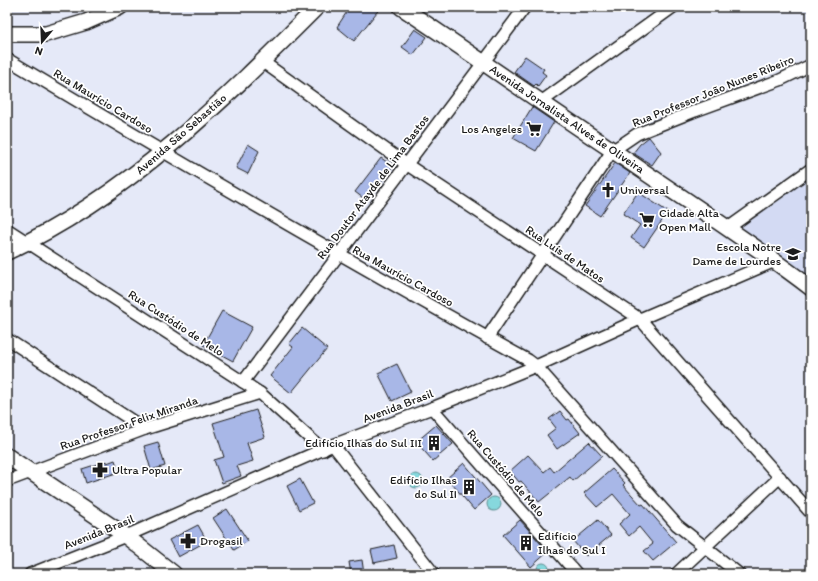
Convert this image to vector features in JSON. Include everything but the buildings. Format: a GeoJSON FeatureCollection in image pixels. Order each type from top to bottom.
{"type":"FeatureCollection","features":[{"type":"Feature","properties":{"kind":"street"},"geometry":{"type":"LineString","coordinates":[[7,34],[46,34],[86,22],[120,7]]}},
{"type":"Feature","properties":{"kind":"street","name":"Avenida São Sebastião"},"geometry":{"type":"LineString","coordinates":[[7,252],[28,243],[104,198],[163,153],[263,62],[317,7]]}},
{"type":"Feature","properties":{"kind":"street","name":"Avenida Jornalista Alves de Oliveira"},"geometry":{"type":"LineString","coordinates":[[401,7],[728,228],[811,288]]}},
{"type":"Feature","properties":{"kind":"street","name":"Rua Doutor Atayde de Lima Bastos"},"geometry":{"type":"LineString","coordinates":[[243,382],[525,7]]}},
{"type":"Feature","properties":{"kind":"street"},"geometry":{"type":"LineString","coordinates":[[541,102],[670,8]]}},
{"type":"Feature","properties":{"kind":"street","name":"Rua Maurício Cardoso"},"geometry":{"type":"LineString","coordinates":[[7,59],[163,153],[339,255],[528,360],[536,366],[677,525],[739,574]]}},
{"type":"Feature","properties":{"kind":"street","name":"Rua Luís de Matos"},"geometry":{"type":"LineString","coordinates":[[263,62],[406,164],[640,319],[811,513]]}},
{"type":"Feature","properties":{"kind":"street","name":"Rua Professor João Nunes Ribeiro"},"geometry":{"type":"LineString","coordinates":[[487,338],[612,151],[637,134],[780,80],[811,65]]}},
{"type":"Feature","properties":{"kind":"street"},"geometry":{"type":"LineString","coordinates":[[728,228],[811,169]]}},
{"type":"Feature","properties":{"kind":"street","name":"Rua Custódio de Melo"},"geometry":{"type":"LineString","coordinates":[[7,229],[260,393],[328,447],[434,574]]}},
{"type":"Feature","properties":{"kind":"street","name":"Avenida Brasil"},"geometry":{"type":"LineString","coordinates":[[30,574],[126,536],[328,447],[432,408],[536,366],[775,261]]}},
{"type":"Feature","properties":{"kind":"street"},"geometry":{"type":"LineString","coordinates":[[7,339],[145,429]]}},
{"type":"Feature","properties":{"kind":"street","name":"Rua Professor Felix Miranda"},"geometry":{"type":"LineString","coordinates":[[7,481],[145,429],[260,393]]}},
{"type":"Feature","properties":{"kind":"street","name":"Rua Custódio de Melo"},"geometry":{"type":"LineString","coordinates":[[432,408],[576,574]]}},
{"type":"Feature","properties":{"kind":"street"},"geometry":{"type":"LineString","coordinates":[[7,456],[32,471],[126,536],[174,574]]}},
{"type":"Feature","properties":{"kind":"street"},"geometry":{"type":"LineString","coordinates":[[676,574],[706,548],[780,477]]}},
{"type":"Feature","properties":{"kind":"shaded area","name":"Escola Notre Dame de Lourdes"},"geometry":{"type":"Polygon","coordinates":[[[811,177],[811,280],[741,227],[811,177]]]}},
{"type":"Feature","properties":{"kind":"water"},"geometry":{"type":"Polygon","coordinates":[[[416,474],[421,476],[423,481],[421,486],[416,488],[411,486],[409,481],[411,476],[416,474]]]}},
{"type":"Feature","properties":{"kind":"water"},"geometry":{"type":"Polygon","coordinates":[[[494,497],[499,499],[501,504],[499,509],[494,511],[489,509],[487,504],[489,499],[494,497]]]}},
{"type":"Feature","properties":{"kind":"water"},"geometry":{"type":"Polygon","coordinates":[[[541,563],[545,563],[549,569],[545,575],[541,575],[537,571],[537,567],[541,563]]]}},
{"type":"Feature","properties":{"kind":"place","name":"Los Angeles"},"geometry":{"type":"Point","coordinates":[534,129]}},
{"type":"Feature","properties":{"kind":"place","name":"Universal"},"geometry":{"type":"Point","coordinates":[608,190]}},
{"type":"Feature","properties":{"kind":"place","name":"Cidade Alta Open Mall"},"geometry":{"type":"Point","coordinates":[647,220]}},
{"type":"Feature","properties":{"kind":"place","name":"Escola Notre Dame de Lourdes"},"geometry":{"type":"Point","coordinates":[793,254]}},
{"type":"Feature","properties":{"kind":"place","name":"Edifício Ilhas do Sul III"},"geometry":{"type":"Point","coordinates":[434,443]}},
{"type":"Feature","properties":{"kind":"place","name":"Ultra Popular"},"geometry":{"type":"Point","coordinates":[100,470]}},
{"type":"Feature","properties":{"kind":"place","name":"Edifício Ilhas do Sul II"},"geometry":{"type":"Point","coordinates":[469,487]}},
{"type":"Feature","properties":{"kind":"place","name":"Drogasil"},"geometry":{"type":"Point","coordinates":[188,541]}},
{"type":"Feature","properties":{"kind":"place","name":"Edifício Ilhas do Sul I"},"geometry":{"type":"Point","coordinates":[526,543]}}]}
